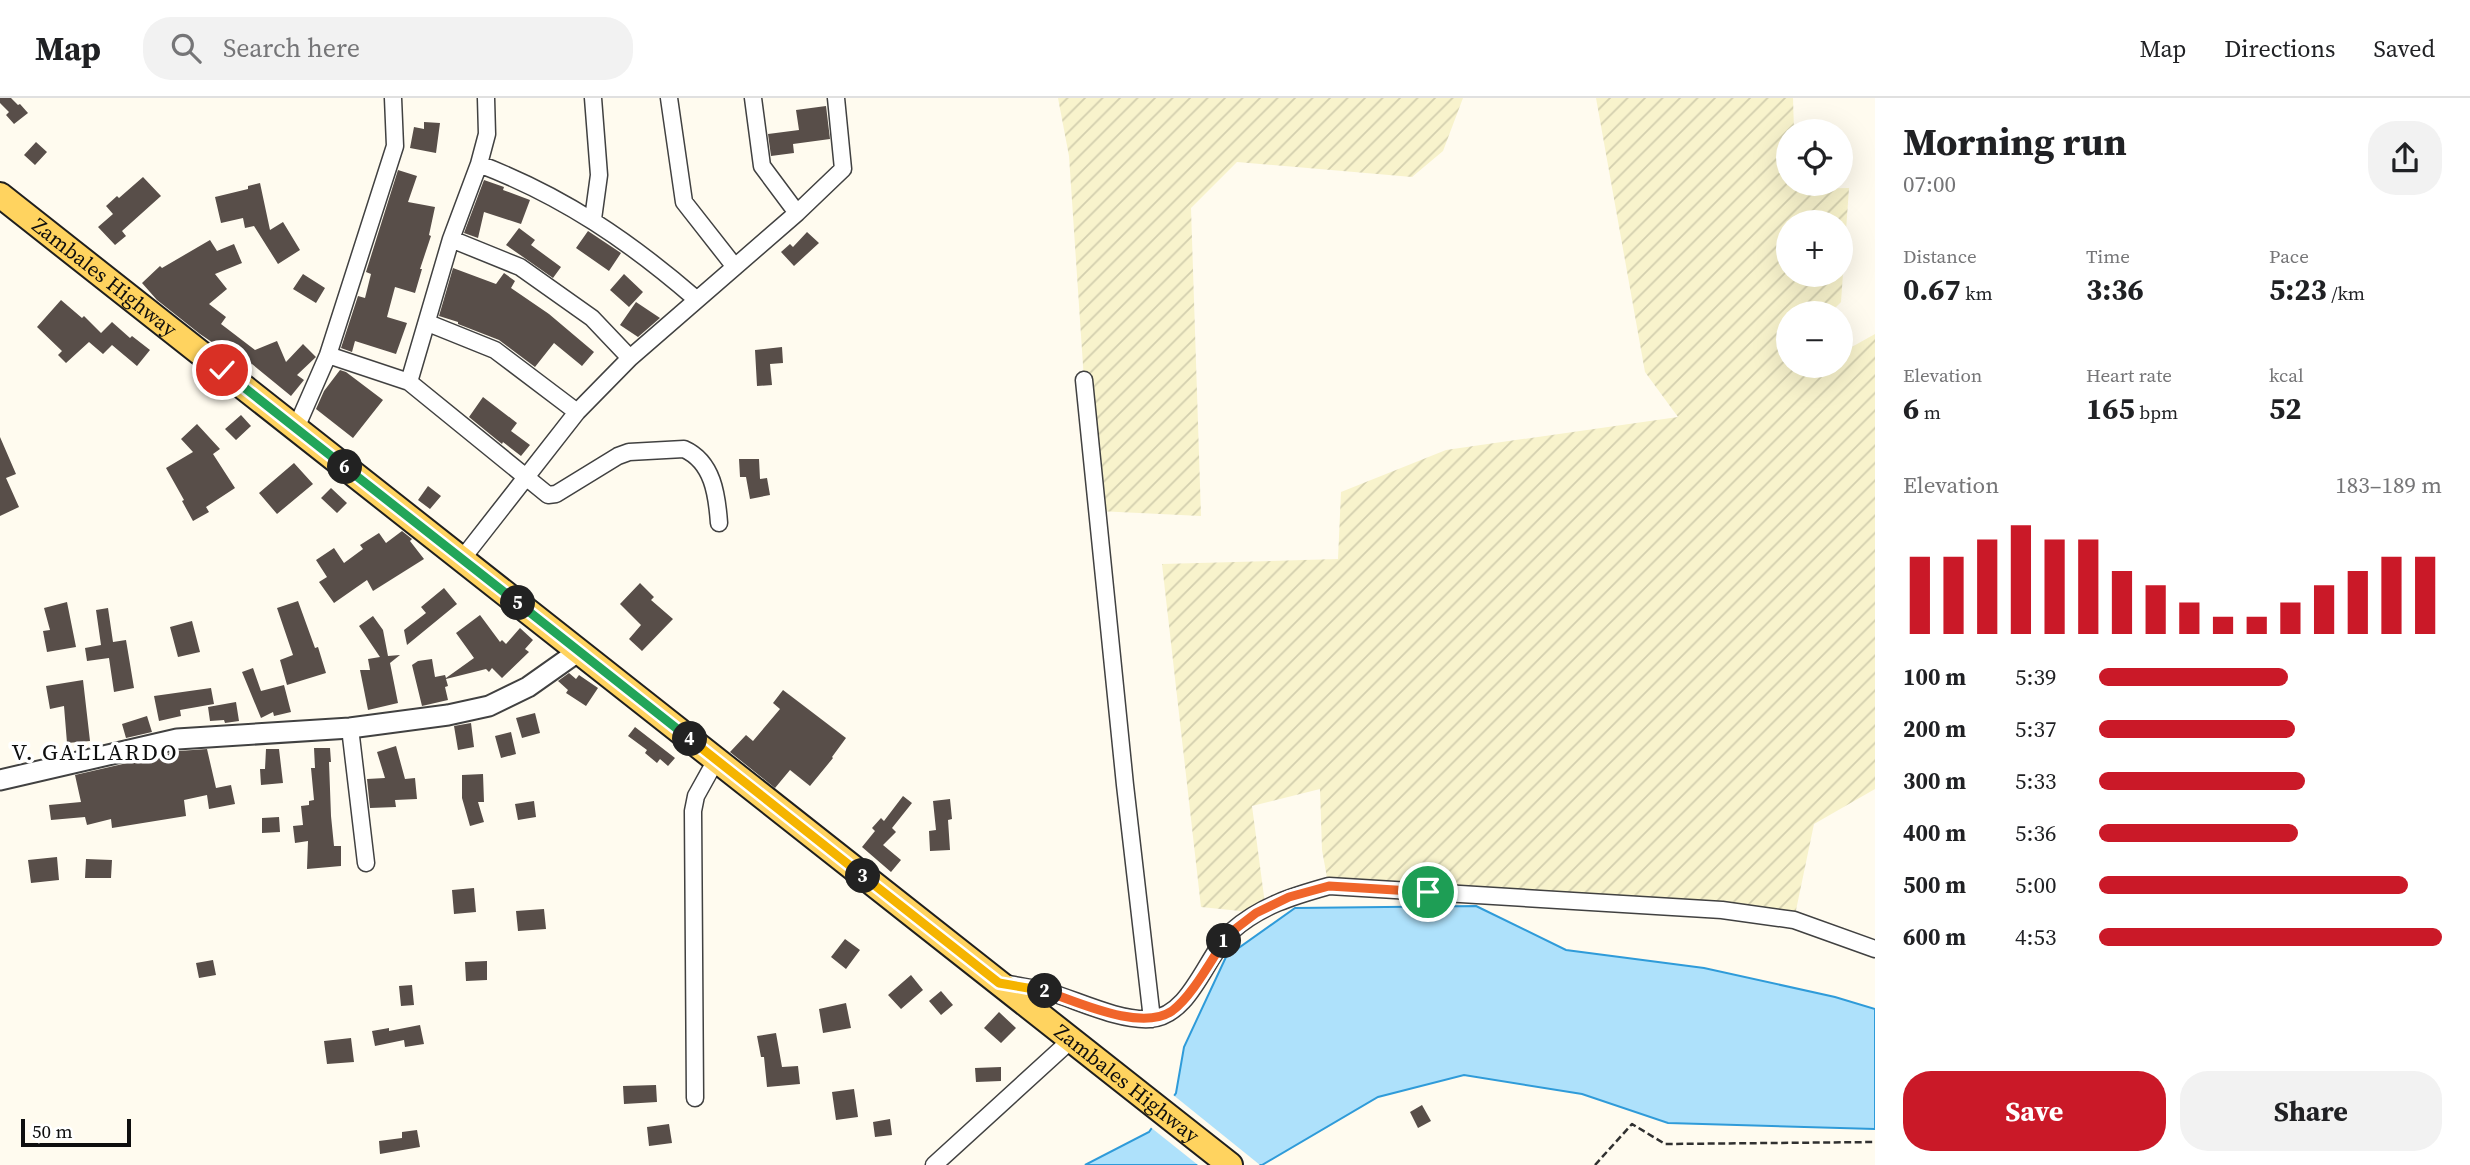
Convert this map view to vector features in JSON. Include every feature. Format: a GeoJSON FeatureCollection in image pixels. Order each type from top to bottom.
{"type":"FeatureCollection","features":[{"type":"Feature","properties":{"kind":"main road","name":"Zambales Highway"},"geometry":{"type":"LineString","coordinates":[[0,195],[1230,1165]]}},
{"type":"Feature","properties":{"kind":"street"},"geometry":{"type":"LineString","coordinates":[[296,428],[328,355],[396,146],[393,98]]}},
{"type":"Feature","properties":{"kind":"street"},"geometry":{"type":"LineString","coordinates":[[409,382],[451,239],[479,164],[487,134],[486,98]]}},
{"type":"Feature","properties":{"kind":"street"},"geometry":{"type":"LineString","coordinates":[[593,98],[599,175],[593,219]]}},
{"type":"Feature","properties":{"kind":"street"},"geometry":{"type":"LineString","coordinates":[[669,98],[684,202],[735,267]]}},
{"type":"Feature","properties":{"kind":"street"},"geometry":{"type":"LineString","coordinates":[[753,98],[762,166],[797,213]]}},
{"type":"Feature","properties":{"kind":"street"},"geometry":{"type":"LineString","coordinates":[[462,559],[577,412],[630,358],[797,213],[843,169],[836,98]]}},
{"type":"Feature","properties":{"kind":"street"},"geometry":{"type":"LineString","coordinates":[[479,164],[522,180],[593,219],[639,251],[696,299]]}},
{"type":"Feature","properties":{"kind":"street"},"geometry":{"type":"LineString","coordinates":[[451,239],[520,267],[592,318],[630,358]]}},
{"type":"Feature","properties":{"kind":"street"},"geometry":{"type":"LineString","coordinates":[[428,323],[495,350],[577,412]]}},
{"type":"Feature","properties":{"kind":"street"},"geometry":{"type":"LineString","coordinates":[[328,355],[409,382],[548,495],[629,452],[684,449],[692,453],[710,476],[716,490],[719,523]]}},
{"type":"Feature","properties":{"kind":"street"},"geometry":{"type":"LineString","coordinates":[[1084,380],[1125,785],[1153,1019]]}},
{"type":"Feature","properties":{"kind":"street"},"geometry":{"type":"LineString","coordinates":[[0,780],[177,739],[350,728],[449,715],[489,706],[528,688],[579,651]]}},
{"type":"Feature","properties":{"kind":"street"},"geometry":{"type":"LineString","coordinates":[[350,728],[366,863]]}},
{"type":"Feature","properties":{"kind":"street"},"geometry":{"type":"LineString","coordinates":[[695,1098],[693,811],[696,796],[716,760]]}},
{"type":"Feature","properties":{"kind":"street"},"geometry":{"type":"LineString","coordinates":[[999,983],[1044,990],[1130,1018],[1153,1019],[1171,1012],[1184,999],[1230,933],[1256,913],[1289,897],[1329,886],[1722,910],[1794,920],[1875,949]]}},
{"type":"Feature","properties":{"kind":"street"},"geometry":{"type":"LineString","coordinates":[[934,1165],[1071,1040]]}},
{"type":"Feature","properties":{"kind":"path"},"geometry":{"type":"LineString","coordinates":[[1595,1165],[1633,1124],[1665,1144],[1875,1142]]}},
{"type":"Feature","properties":{"kind":"shaded area"},"geometry":{"type":"Polygon","coordinates":[[[1058,98],[1463,98],[1443,151],[1412,177],[1237,162],[1191,208],[1201,516],[1098,511],[1084,380],[1069,156],[1058,98]]]}},
{"type":"Feature","properties":{"kind":"shaded area"},"geometry":{"type":"Polygon","coordinates":[[[1596,98],[1793,98],[1794,119],[1776,119],[1776,196],[1848,196],[1847,210],[1776,210],[1776,287],[1842,287],[1841,301],[1776,301],[1776,378],[1853,378],[1853,346],[1875,334],[1875,789],[1814,824],[1795,915],[1328,883],[1322,850],[1320,789],[1252,806],[1265,904],[1250,912],[1201,907],[1162,564],[1338,559],[1341,492],[1446,450],[1678,417],[1645,372],[1596,98]]]}},
{"type":"Feature","properties":{"kind":"water"},"geometry":{"type":"Polygon","coordinates":[[[1476,906],[1566,950],[1704,968],[1835,997],[1875,1009],[1875,1129],[1668,1123],[1582,1094],[1464,1075],[1378,1097],[1262,1165],[1085,1165],[1149,1132],[1176,1093],[1184,1047],[1226,957],[1295,908],[1476,906]]]}},
{"type":"Feature","properties":{"kind":"pier"},"geometry":{"type":"Polygon","coordinates":[[[1172,1094],[1260,1165],[1198,1165],[1149,1126],[1172,1094]]]}},
{"type":"Feature","properties":{"kind":"building"},"geometry":{"type":"Polygon","coordinates":[[[0,98],[11,98],[28,113],[14,124],[6,115],[9,112],[0,103],[0,98]]]}},
{"type":"Feature","properties":{"kind":"building"},"geometry":{"type":"Polygon","coordinates":[[[826,106],[830,139],[793,144],[794,153],[771,156],[768,134],[799,130],[796,110],[826,106]]]}},
{"type":"Feature","properties":{"kind":"building"},"geometry":{"type":"Polygon","coordinates":[[[424,122],[440,123],[436,153],[410,148],[414,127],[424,129],[424,122]]]}},
{"type":"Feature","properties":{"kind":"building"},"geometry":{"type":"Polygon","coordinates":[[[36,142],[47,152],[35,165],[24,155],[36,142]]]}},
{"type":"Feature","properties":{"kind":"building"},"geometry":{"type":"Polygon","coordinates":[[[398,170],[417,176],[408,202],[435,207],[429,235],[431,236],[415,293],[395,287],[387,317],[407,323],[396,354],[355,341],[352,352],[341,348],[358,296],[365,298],[371,274],[366,272],[398,170]]]}},
{"type":"Feature","properties":{"kind":"building"},"geometry":{"type":"Polygon","coordinates":[[[143,177],[161,196],[122,231],[126,236],[115,245],[98,227],[113,214],[106,206],[143,177]]]}},
{"type":"Feature","properties":{"kind":"building"},"geometry":{"type":"Polygon","coordinates":[[[484,180],[530,200],[521,224],[484,212],[478,238],[464,233],[484,180]]]}},
{"type":"Feature","properties":{"kind":"building"},"geometry":{"type":"Polygon","coordinates":[[[260,183],[270,230],[283,222],[300,250],[278,264],[254,226],[245,228],[243,218],[221,223],[215,197],[248,189],[248,186],[260,183]]]}},
{"type":"Feature","properties":{"kind":"building"},"geometry":{"type":"Polygon","coordinates":[[[519,228],[535,240],[531,245],[561,267],[553,278],[506,245],[519,228]]]}},
{"type":"Feature","properties":{"kind":"building"},"geometry":{"type":"Polygon","coordinates":[[[588,231],[621,253],[609,271],[576,248],[588,231]]]}},
{"type":"Feature","properties":{"kind":"building"},"geometry":{"type":"Polygon","coordinates":[[[807,232],[819,243],[794,266],[781,252],[790,244],[793,247],[807,232]]]}},
{"type":"Feature","properties":{"kind":"building"},"geometry":{"type":"Polygon","coordinates":[[[210,240],[217,251],[234,244],[242,263],[215,274],[227,289],[209,304],[226,317],[221,324],[255,350],[277,341],[286,362],[303,344],[316,357],[297,375],[304,380],[291,396],[252,364],[244,368],[241,362],[157,300],[142,283],[160,266],[162,268],[210,240]]]}},
{"type":"Feature","properties":{"kind":"building"},"geometry":{"type":"Polygon","coordinates":[[[453,268],[496,284],[504,273],[515,281],[511,288],[549,314],[594,352],[582,366],[554,343],[535,367],[499,340],[439,316],[453,268]]]}},
{"type":"Feature","properties":{"kind":"building"},"geometry":{"type":"Polygon","coordinates":[[[303,274],[325,288],[316,303],[293,289],[303,274]]]}},
{"type":"Feature","properties":{"kind":"building"},"geometry":{"type":"Polygon","coordinates":[[[624,274],[643,292],[629,307],[610,290],[624,274]]]}},
{"type":"Feature","properties":{"kind":"building"},"geometry":{"type":"Polygon","coordinates":[[[61,300],[82,318],[84,316],[101,333],[112,322],[130,338],[132,336],[150,350],[137,366],[112,345],[103,354],[89,342],[66,363],[58,355],[62,351],[37,327],[61,300]]]}},
{"type":"Feature","properties":{"kind":"building"},"geometry":{"type":"Polygon","coordinates":[[[636,302],[660,318],[638,337],[620,325],[636,302]]]}},
{"type":"Feature","properties":{"kind":"building"},"geometry":{"type":"Polygon","coordinates":[[[782,347],[783,363],[770,364],[772,385],[757,386],[755,350],[782,347]]]}},
{"type":"Feature","properties":{"kind":"building"},"geometry":{"type":"Polygon","coordinates":[[[340,370],[383,400],[353,438],[316,409],[324,391],[340,370]]]}},
{"type":"Feature","properties":{"kind":"building"},"geometry":{"type":"Polygon","coordinates":[[[483,397],[517,423],[511,431],[530,445],[521,456],[469,417],[483,397]]]}},
{"type":"Feature","properties":{"kind":"building"},"geometry":{"type":"Polygon","coordinates":[[[241,415],[251,426],[236,440],[225,429],[241,415]]]}},
{"type":"Feature","properties":{"kind":"building"},"geometry":{"type":"Polygon","coordinates":[[[197,424],[220,449],[213,454],[235,488],[206,507],[209,512],[193,521],[166,468],[193,452],[181,439],[197,424]]]}},
{"type":"Feature","properties":{"kind":"building"},"geometry":{"type":"Polygon","coordinates":[[[0,437],[16,474],[6,478],[19,507],[0,516],[0,437]]]}},
{"type":"Feature","properties":{"kind":"building"},"geometry":{"type":"Polygon","coordinates":[[[739,459],[759,459],[760,479],[767,478],[770,495],[750,499],[746,477],[740,477],[739,459]]]}},
{"type":"Feature","properties":{"kind":"building"},"geometry":{"type":"Polygon","coordinates":[[[294,463],[313,484],[277,514],[259,493],[294,463]]]}},
{"type":"Feature","properties":{"kind":"building"},"geometry":{"type":"Polygon","coordinates":[[[428,486],[441,496],[430,509],[418,500],[428,486]]]}},
{"type":"Feature","properties":{"kind":"building"},"geometry":{"type":"Polygon","coordinates":[[[331,488],[347,503],[337,513],[321,498],[331,488]]]}},
{"type":"Feature","properties":{"kind":"building"},"geometry":{"type":"Polygon","coordinates":[[[402,531],[412,539],[410,541],[424,559],[373,591],[367,580],[334,603],[319,582],[327,577],[316,560],[334,548],[344,563],[363,549],[360,545],[379,533],[386,543],[402,531]]]}},
{"type":"Feature","properties":{"kind":"building"},"geometry":{"type":"Polygon","coordinates":[[[640,583],[654,597],[651,600],[673,619],[642,651],[629,639],[641,625],[620,604],[640,583]]]}},
{"type":"Feature","properties":{"kind":"building"},"geometry":{"type":"Polygon","coordinates":[[[444,588],[457,604],[407,645],[404,630],[426,613],[421,607],[444,588]]]}},
{"type":"Feature","properties":{"kind":"building"},"geometry":{"type":"Polygon","coordinates":[[[298,601],[326,673],[287,685],[280,660],[293,655],[277,608],[298,601]]]}},
{"type":"Feature","properties":{"kind":"building"},"geometry":{"type":"Polygon","coordinates":[[[67,602],[76,647],[47,652],[43,631],[50,630],[44,608],[67,602]]]}},
{"type":"Feature","properties":{"kind":"building"},"geometry":{"type":"Polygon","coordinates":[[[108,608],[113,642],[126,640],[134,688],[114,692],[109,658],[87,661],[85,648],[101,645],[96,610],[108,608]]]}},
{"type":"Feature","properties":{"kind":"building"},"geometry":{"type":"Polygon","coordinates":[[[480,615],[500,642],[502,640],[506,644],[520,628],[533,640],[525,649],[529,652],[502,678],[492,668],[489,672],[486,669],[446,679],[448,700],[422,706],[412,665],[418,661],[432,659],[435,677],[445,675],[446,678],[474,658],[456,633],[480,615]]]}},
{"type":"Feature","properties":{"kind":"building"},"geometry":{"type":"Polygon","coordinates":[[[373,616],[383,630],[388,656],[400,655],[390,663],[398,703],[368,710],[360,670],[370,670],[368,659],[380,657],[359,626],[373,616]]]}},
{"type":"Feature","properties":{"kind":"building"},"geometry":{"type":"Polygon","coordinates":[[[192,621],[200,652],[178,657],[170,627],[192,621]]]}},
{"type":"Feature","properties":{"kind":"building"},"geometry":{"type":"Polygon","coordinates":[[[253,668],[261,691],[284,685],[291,712],[274,716],[273,712],[261,718],[242,672],[253,668]]]}},
{"type":"Feature","properties":{"kind":"building"},"geometry":{"type":"Polygon","coordinates":[[[569,673],[576,679],[579,675],[598,688],[586,706],[566,693],[568,690],[558,681],[569,673]]]}},
{"type":"Feature","properties":{"kind":"building"},"geometry":{"type":"Polygon","coordinates":[[[83,680],[90,741],[67,743],[64,706],[50,709],[46,686],[83,680]]]}},
{"type":"Feature","properties":{"kind":"building"},"geometry":{"type":"Polygon","coordinates":[[[211,688],[214,704],[180,710],[181,716],[159,721],[154,696],[211,688]]]}},
{"type":"Feature","properties":{"kind":"building"},"geometry":{"type":"Polygon","coordinates":[[[783,690],[846,738],[810,786],[790,770],[775,788],[730,752],[746,735],[753,741],[780,709],[773,703],[783,690]]]}},
{"type":"Feature","properties":{"kind":"building"},"geometry":{"type":"Polygon","coordinates":[[[236,702],[239,721],[210,721],[208,707],[236,702]]]}},
{"type":"Feature","properties":{"kind":"building"},"geometry":{"type":"Polygon","coordinates":[[[535,713],[540,733],[522,738],[516,718],[535,713]]]}},
{"type":"Feature","properties":{"kind":"building"},"geometry":{"type":"Polygon","coordinates":[[[147,716],[152,732],[126,738],[122,724],[147,716]]]}},
{"type":"Feature","properties":{"kind":"building"},"geometry":{"type":"Polygon","coordinates":[[[471,723],[474,747],[458,750],[454,726],[471,723]]]}},
{"type":"Feature","properties":{"kind":"building"},"geometry":{"type":"Polygon","coordinates":[[[635,727],[675,758],[668,766],[660,759],[657,763],[645,753],[647,750],[628,736],[635,727]]]}},
{"type":"Feature","properties":{"kind":"building"},"geometry":{"type":"Polygon","coordinates":[[[511,732],[516,754],[501,758],[495,736],[511,732]]]}},
{"type":"Feature","properties":{"kind":"building"},"geometry":{"type":"Polygon","coordinates":[[[396,746],[405,779],[415,778],[417,799],[395,800],[396,807],[370,808],[367,779],[385,778],[377,752],[396,746]]]}},
{"type":"Feature","properties":{"kind":"building"},"geometry":{"type":"Polygon","coordinates":[[[314,748],[330,748],[331,816],[334,846],[341,846],[341,866],[307,869],[308,841],[295,843],[293,826],[303,825],[301,806],[309,805],[309,801],[314,800],[311,768],[315,768],[314,748]]]}},
{"type":"Feature","properties":{"kind":"building"},"geometry":{"type":"Polygon","coordinates":[[[207,749],[216,788],[231,785],[235,804],[209,809],[207,795],[184,800],[186,816],[112,828],[111,819],[87,825],[85,817],[51,820],[49,805],[81,802],[75,775],[179,751],[207,749]]]}},
{"type":"Feature","properties":{"kind":"building"},"geometry":{"type":"Polygon","coordinates":[[[266,749],[279,749],[283,783],[261,785],[260,769],[265,769],[266,749]]]}},
{"type":"Feature","properties":{"kind":"building"},"geometry":{"type":"Polygon","coordinates":[[[483,774],[484,802],[478,802],[484,822],[470,826],[462,798],[462,775],[483,774]]]}},
{"type":"Feature","properties":{"kind":"building"},"geometry":{"type":"Polygon","coordinates":[[[903,796],[912,803],[892,828],[896,832],[883,845],[901,860],[891,872],[862,847],[875,831],[872,828],[881,818],[884,821],[903,796]]]}},
{"type":"Feature","properties":{"kind":"building"},"geometry":{"type":"Polygon","coordinates":[[[950,799],[950,850],[930,851],[929,831],[936,830],[933,801],[950,799]]]}},
{"type":"Feature","properties":{"kind":"building"},"geometry":{"type":"Polygon","coordinates":[[[534,801],[536,817],[518,820],[515,804],[534,801]]]}},
{"type":"Feature","properties":{"kind":"building"},"geometry":{"type":"Polygon","coordinates":[[[279,817],[280,832],[262,833],[262,818],[279,817]]]}},
{"type":"Feature","properties":{"kind":"building"},"geometry":{"type":"Polygon","coordinates":[[[57,857],[59,880],[31,883],[28,860],[57,857]]]}},
{"type":"Feature","properties":{"kind":"building"},"geometry":{"type":"Polygon","coordinates":[[[86,859],[112,860],[111,878],[85,878],[86,859]]]}},
{"type":"Feature","properties":{"kind":"building"},"geometry":{"type":"Polygon","coordinates":[[[474,888],[476,912],[454,914],[452,890],[474,888]]]}},
{"type":"Feature","properties":{"kind":"building"},"geometry":{"type":"Polygon","coordinates":[[[544,909],[546,929],[518,931],[516,911],[544,909]]]}},
{"type":"Feature","properties":{"kind":"building"},"geometry":{"type":"Polygon","coordinates":[[[845,939],[860,950],[846,969],[831,957],[845,939]]]}},
{"type":"Feature","properties":{"kind":"building"},"geometry":{"type":"Polygon","coordinates":[[[213,960],[216,975],[199,978],[196,963],[213,960]]]}},
{"type":"Feature","properties":{"kind":"building"},"geometry":{"type":"Polygon","coordinates":[[[487,961],[487,980],[466,981],[465,962],[487,961]]]}},
{"type":"Feature","properties":{"kind":"building"},"geometry":{"type":"Polygon","coordinates":[[[911,975],[923,990],[901,1009],[888,995],[911,975]]]}},
{"type":"Feature","properties":{"kind":"building"},"geometry":{"type":"Polygon","coordinates":[[[412,985],[414,1005],[401,1006],[399,986],[412,985]]]}},
{"type":"Feature","properties":{"kind":"building"},"geometry":{"type":"Polygon","coordinates":[[[941,991],[953,1005],[941,1015],[929,1001],[941,991]]]}},
{"type":"Feature","properties":{"kind":"building"},"geometry":{"type":"Polygon","coordinates":[[[846,1003],[851,1028],[823,1033],[819,1009],[846,1003]]]}},
{"type":"Feature","properties":{"kind":"building"},"geometry":{"type":"Polygon","coordinates":[[[999,1012],[1016,1028],[1001,1043],[984,1028],[999,1012]]]}},
{"type":"Feature","properties":{"kind":"building"},"geometry":{"type":"Polygon","coordinates":[[[420,1025],[424,1044],[405,1047],[404,1040],[375,1046],[372,1031],[389,1028],[389,1031],[420,1025]]]}},
{"type":"Feature","properties":{"kind":"building"},"geometry":{"type":"Polygon","coordinates":[[[776,1033],[782,1067],[798,1066],[800,1084],[767,1087],[764,1057],[761,1057],[757,1036],[776,1033]]]}},
{"type":"Feature","properties":{"kind":"building"},"geometry":{"type":"Polygon","coordinates":[[[351,1038],[354,1062],[327,1064],[324,1041],[351,1038]]]}},
{"type":"Feature","properties":{"kind":"building"},"geometry":{"type":"Polygon","coordinates":[[[1001,1067],[1001,1081],[976,1082],[975,1068],[1001,1067]]]}},
{"type":"Feature","properties":{"kind":"building"},"geometry":{"type":"Polygon","coordinates":[[[656,1085],[657,1102],[624,1104],[623,1086],[656,1085]]]}},
{"type":"Feature","properties":{"kind":"building"},"geometry":{"type":"Polygon","coordinates":[[[854,1089],[858,1117],[836,1120],[832,1092],[854,1089]]]}},
{"type":"Feature","properties":{"kind":"building"},"geometry":{"type":"Polygon","coordinates":[[[1422,1105],[1431,1121],[1418,1128],[1410,1112],[1422,1105]]]}},
{"type":"Feature","properties":{"kind":"building"},"geometry":{"type":"Polygon","coordinates":[[[890,1119],[892,1135],[875,1137],[873,1122],[890,1119]]]}},
{"type":"Feature","properties":{"kind":"building"},"geometry":{"type":"Polygon","coordinates":[[[669,1124],[672,1143],[649,1146],[647,1127],[669,1124]]]}},
{"type":"Feature","properties":{"kind":"building"},"geometry":{"type":"Polygon","coordinates":[[[417,1130],[420,1147],[380,1154],[379,1141],[402,1138],[402,1132],[417,1130]]]}},
{"type":"Feature","properties":{"kind":"district","name":"V. GALLARDO"},"geometry":{"type":"Point","coordinates":[95,752]}},
{"type":"Feature","properties":{"kind":"route"},"geometry":{"type":"LineString","coordinates":[[222,370],[999,983],[1044,990],[1130,1018],[1153,1019],[1171,1012],[1184,999],[1230,933],[1256,913],[1289,897],[1329,886],[1428,892]]}}]}
